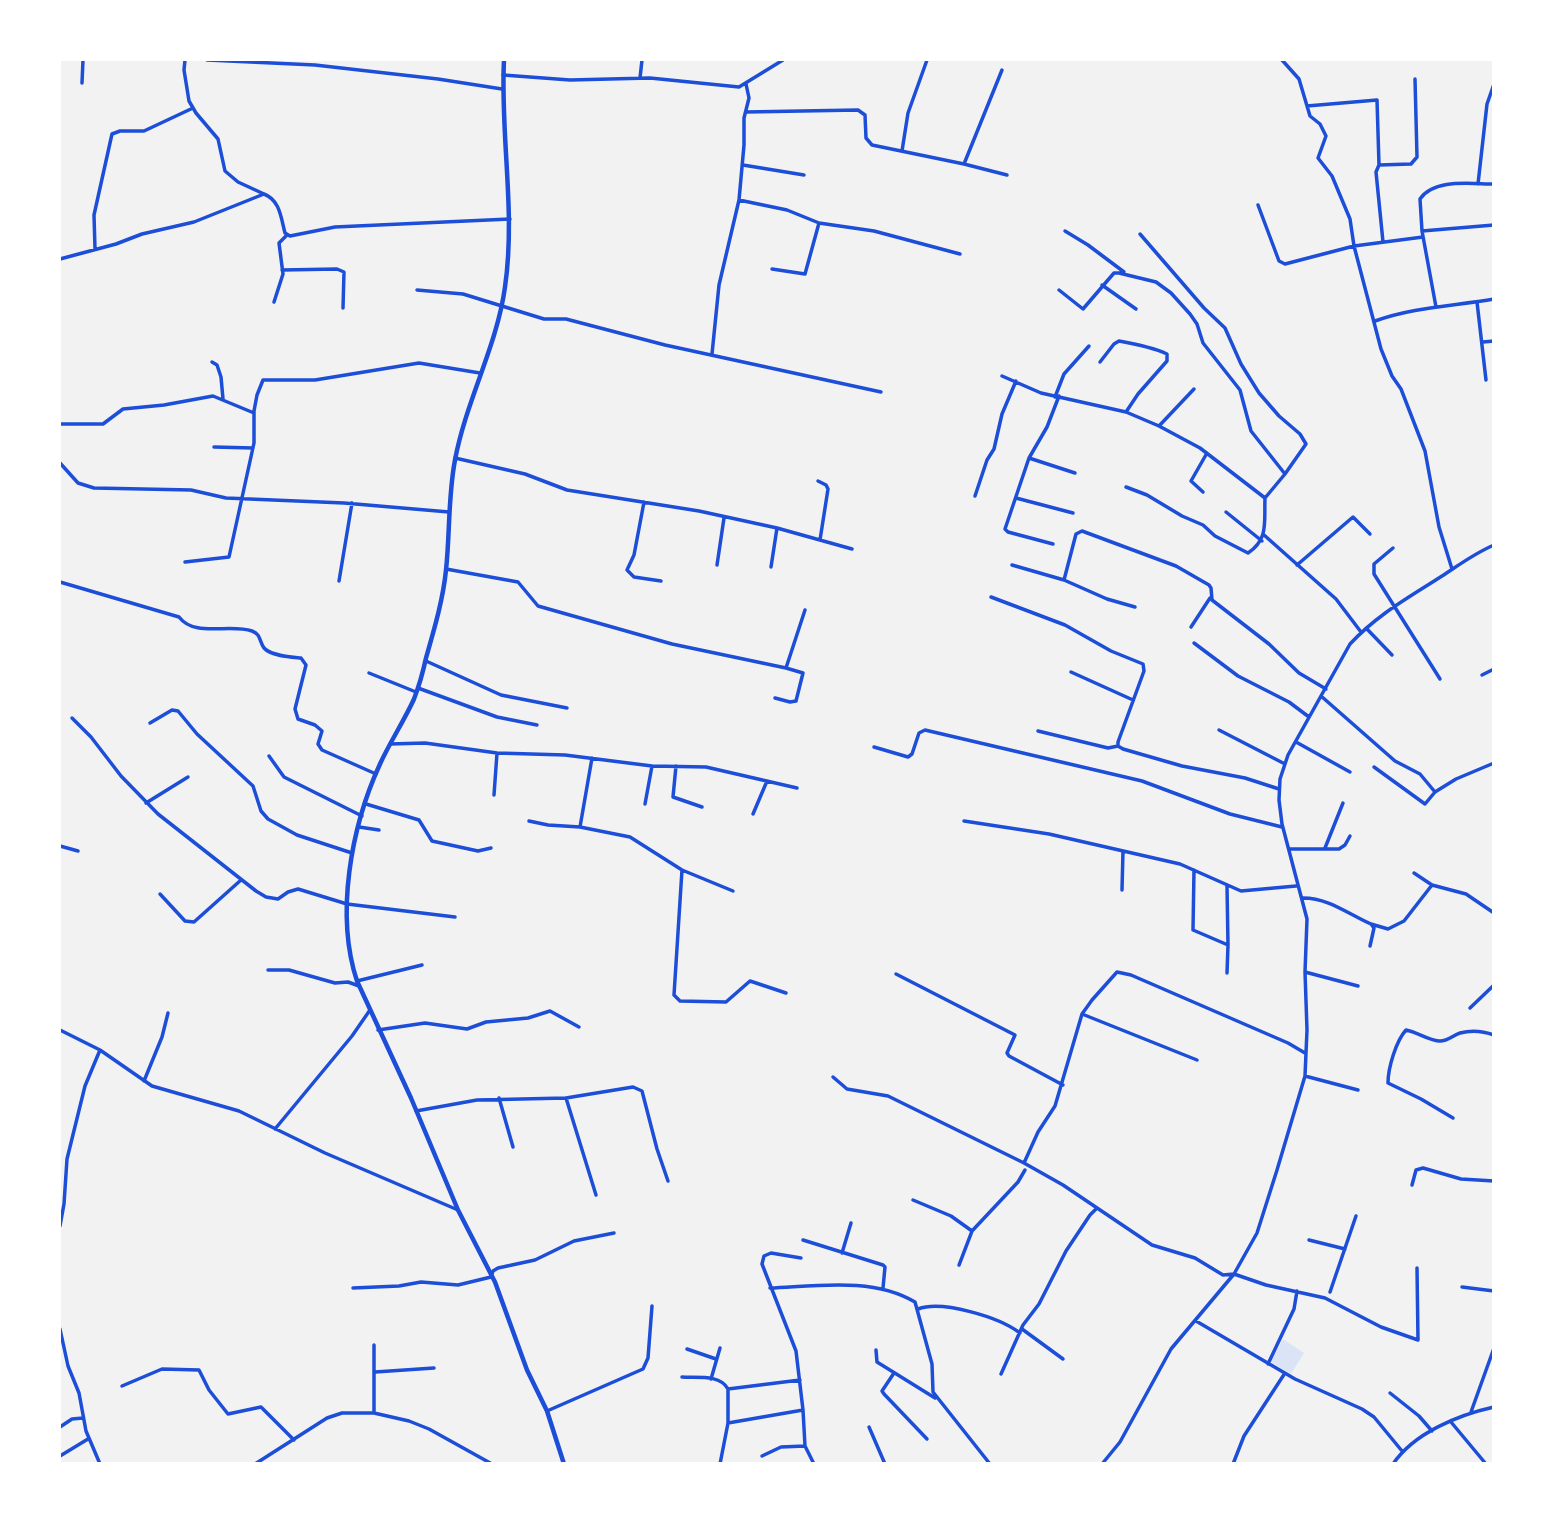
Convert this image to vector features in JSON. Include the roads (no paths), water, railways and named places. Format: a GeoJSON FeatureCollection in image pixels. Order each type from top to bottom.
{"type":"FeatureCollection","features":[{"type":"Feature","properties":{"kind":"street"},"geometry":{"type":"LineString","coordinates":[[82,83],[83,60]]}},
{"type":"Feature","properties":{"kind":"street"},"geometry":{"type":"LineString","coordinates":[[185,60],[186,90],[193,108],[218,139],[225,171],[238,182],[273,198],[287,235]]}},
{"type":"Feature","properties":{"kind":"street"},"geometry":{"type":"LineString","coordinates":[[207,60],[315,62],[502,89]]}},
{"type":"Feature","properties":{"kind":"street"},"geometry":{"type":"LineString","coordinates":[[504,60],[502,89],[510,219],[502,306],[456,458],[449,512],[446,569],[426,661],[417,690],[376,774],[352,853],[347,904],[349,952],[358,984],[458,1210],[495,1282],[527,1370],[547,1411],[564,1464]]}},
{"type":"Feature","properties":{"kind":"street"},"geometry":{"type":"LineString","coordinates":[[640,79],[642,60]]}},
{"type":"Feature","properties":{"kind":"street"},"geometry":{"type":"LineString","coordinates":[[503,75],[570,80],[640,79],[732,87],[746,83],[783,60]]}},
{"type":"Feature","properties":{"kind":"street"},"geometry":{"type":"LineString","coordinates":[[902,150],[908,113],[927,60]]}},
{"type":"Feature","properties":{"kind":"street"},"geometry":{"type":"LineString","coordinates":[[1282,60],[1299,79],[1310,116],[1320,124],[1326,136],[1318,159],[1328,169],[1340,191],[1350,219],[1354,246],[1381,349],[1425,450],[1439,527],[1452,569]]}},
{"type":"Feature","properties":{"kind":"street"},"geometry":{"type":"LineString","coordinates":[[964,164],[1002,70]]}},
{"type":"Feature","properties":{"kind":"street"},"geometry":{"type":"LineString","coordinates":[[1379,165],[1411,164],[1417,157],[1415,79]]}},
{"type":"Feature","properties":{"kind":"street"},"geometry":{"type":"LineString","coordinates":[[712,354],[719,285],[739,200],[748,98],[746,83]]}},
{"type":"Feature","properties":{"kind":"street"},"geometry":{"type":"LineString","coordinates":[[1478,184],[1487,104],[1493,84]]}},
{"type":"Feature","properties":{"kind":"street"},"geometry":{"type":"LineString","coordinates":[[1307,106],[1377,100],[1379,165],[1376,172],[1383,242]]}},
{"type":"Feature","properties":{"kind":"street"},"geometry":{"type":"LineString","coordinates":[[95,249],[94,215],[112,134],[120,131],[144,131],[193,108]]}},
{"type":"Feature","properties":{"kind":"street"},"geometry":{"type":"LineString","coordinates":[[746,112],[858,110],[865,115],[866,138],[869,144],[875,147],[902,150],[1007,175]]}},
{"type":"Feature","properties":{"kind":"street"},"geometry":{"type":"LineString","coordinates":[[743,166],[804,175]]}},
{"type":"Feature","properties":{"kind":"street"},"geometry":{"type":"LineString","coordinates":[[1436,307],[1422,231],[1419,203],[1423,194],[1438,187],[1493,184]]}},
{"type":"Feature","properties":{"kind":"street"},"geometry":{"type":"LineString","coordinates":[[60,260],[142,234],[194,222],[264,194]]}},
{"type":"Feature","properties":{"kind":"street"},"geometry":{"type":"LineString","coordinates":[[739,200],[787,210],[819,223],[874,231],[960,254]]}},
{"type":"Feature","properties":{"kind":"street"},"geometry":{"type":"LineString","coordinates":[[1258,205],[1282,264],[1354,246],[1423,237]]}},
{"type":"Feature","properties":{"kind":"street"},"geometry":{"type":"LineString","coordinates":[[274,302],[282,270],[279,243],[287,235],[335,227],[510,219]]}},
{"type":"Feature","properties":{"kind":"street"},"geometry":{"type":"LineString","coordinates":[[772,269],[805,274],[819,223]]}},
{"type":"Feature","properties":{"kind":"street"},"geometry":{"type":"LineString","coordinates":[[1422,231],[1493,225]]}},
{"type":"Feature","properties":{"kind":"street"},"geometry":{"type":"LineString","coordinates":[[1065,231],[1088,244],[1129,276],[1156,282],[1171,293],[1190,314],[1197,324],[1203,343],[1240,390],[1251,431],[1285,474]]}},
{"type":"Feature","properties":{"kind":"street"},"geometry":{"type":"LineString","coordinates":[[1126,488],[1170,507],[1182,516],[1203,525],[1215,536],[1250,553],[1262,541],[1264,535],[1265,498],[1306,446],[1303,439],[1259,394],[1241,364],[1225,328],[1204,308],[1140,234]]}},
{"type":"Feature","properties":{"kind":"street"},"geometry":{"type":"LineString","coordinates":[[282,270],[337,269],[344,272],[343,307]]}},
{"type":"Feature","properties":{"kind":"street"},"geometry":{"type":"LineString","coordinates":[[1059,290],[1083,309],[1114,273],[1126,273]]}},
{"type":"Feature","properties":{"kind":"street"},"geometry":{"type":"LineString","coordinates":[[1102,285],[1136,309]]}},
{"type":"Feature","properties":{"kind":"street"},"geometry":{"type":"LineString","coordinates":[[416,290],[450,292],[544,319],[566,319],[654,342],[881,392]]}},
{"type":"Feature","properties":{"kind":"street"},"geometry":{"type":"LineString","coordinates":[[1375,321],[1393,314],[1493,299]]}},
{"type":"Feature","properties":{"kind":"street"},"geometry":{"type":"LineString","coordinates":[[1477,302],[1486,380]]}},
{"type":"Feature","properties":{"kind":"street"},"geometry":{"type":"LineString","coordinates":[[1100,362],[1119,341],[1149,346],[1167,354],[1167,361],[1126,412]]}},
{"type":"Feature","properties":{"kind":"street"},"geometry":{"type":"LineString","coordinates":[[1483,342],[1493,341]]}},
{"type":"Feature","properties":{"kind":"street"},"geometry":{"type":"LineString","coordinates":[[1053,544],[1005,529],[1029,458],[1046,427],[1064,374],[1089,346]]}},
{"type":"Feature","properties":{"kind":"street"},"geometry":{"type":"LineString","coordinates":[[212,362],[217,365],[221,377],[223,399]]}},
{"type":"Feature","properties":{"kind":"street"},"geometry":{"type":"LineString","coordinates":[[185,562],[229,557],[253,448],[254,414],[261,381],[316,380],[419,363],[480,373]]}},
{"type":"Feature","properties":{"kind":"street"},"geometry":{"type":"LineString","coordinates":[[1002,376],[1057,396],[1126,412],[1158,426],[1207,453],[1265,498]]}},
{"type":"Feature","properties":{"kind":"street"},"geometry":{"type":"LineString","coordinates":[[975,496],[987,460],[994,449],[1002,414],[1016,380]]}},
{"type":"Feature","properties":{"kind":"street"},"geometry":{"type":"LineString","coordinates":[[1158,426],[1194,389]]}},
{"type":"Feature","properties":{"kind":"street"},"geometry":{"type":"LineString","coordinates":[[60,424],[103,424],[123,409],[213,396],[254,414]]}},
{"type":"Feature","properties":{"kind":"street"},"geometry":{"type":"LineString","coordinates":[[214,447],[253,448]]}},
{"type":"Feature","properties":{"kind":"street"},"geometry":{"type":"LineString","coordinates":[[1203,492],[1191,481],[1207,453]]}},
{"type":"Feature","properties":{"kind":"street"},"geometry":{"type":"LineString","coordinates":[[456,458],[525,474],[567,490],[699,511],[777,528],[852,549]]}},
{"type":"Feature","properties":{"kind":"street"},"geometry":{"type":"LineString","coordinates":[[1029,458],[1075,472]]}},
{"type":"Feature","properties":{"kind":"street"},"geometry":{"type":"LineString","coordinates":[[60,463],[78,483],[85,486],[191,491],[241,498],[352,503],[449,512]]}},
{"type":"Feature","properties":{"kind":"street"},"geometry":{"type":"LineString","coordinates":[[818,481],[828,489],[820,540]]}},
{"type":"Feature","properties":{"kind":"street"},"geometry":{"type":"LineString","coordinates":[[1016,498],[1073,513]]}},
{"type":"Feature","properties":{"kind":"street"},"geometry":{"type":"LineString","coordinates":[[644,502],[634,555],[627,570],[634,577],[661,581]]}},
{"type":"Feature","properties":{"kind":"street"},"geometry":{"type":"LineString","coordinates":[[340,581],[352,503]]}},
{"type":"Feature","properties":{"kind":"street"},"geometry":{"type":"LineString","coordinates":[[1226,512],[1262,541]]}},
{"type":"Feature","properties":{"kind":"street"},"geometry":{"type":"LineString","coordinates":[[1297,565],[1353,517],[1370,534]]}},
{"type":"Feature","properties":{"kind":"street"},"geometry":{"type":"LineString","coordinates":[[717,565],[724,518]]}},
{"type":"Feature","properties":{"kind":"street"},"geometry":{"type":"LineString","coordinates":[[771,567],[777,528]]}},
{"type":"Feature","properties":{"kind":"street"},"geometry":{"type":"LineString","coordinates":[[1064,580],[1076,534],[1083,531],[1188,573],[1211,588],[1210,598],[1191,627]]}},
{"type":"Feature","properties":{"kind":"street"},"geometry":{"type":"LineString","coordinates":[[1264,535],[1336,599],[1361,632]]}},
{"type":"Feature","properties":{"kind":"street"},"geometry":{"type":"LineString","coordinates":[[1102,1464],[1120,1442],[1171,1349],[1234,1274],[1257,1233],[1305,1076],[1307,919],[1303,898],[1296,886],[1283,827],[1279,789],[1285,764],[1350,644],[1361,632],[1394,606],[1493,545]]}},
{"type":"Feature","properties":{"kind":"street"},"geometry":{"type":"LineString","coordinates":[[1393,548],[1374,564],[1373,570],[1440,679]]}},
{"type":"Feature","properties":{"kind":"street"},"geometry":{"type":"LineString","coordinates":[[1012,565],[1064,580],[1107,599],[1135,607]]}},
{"type":"Feature","properties":{"kind":"street"},"geometry":{"type":"LineString","coordinates":[[446,569],[518,582],[538,606],[672,644],[803,673],[796,701],[775,698]]}},
{"type":"Feature","properties":{"kind":"street"},"geometry":{"type":"LineString","coordinates":[[60,582],[179,617],[185,625],[199,629],[223,627],[253,631],[258,634],[262,646],[267,650],[301,658],[306,665],[295,709],[298,719],[321,729],[322,734],[317,744],[322,750],[376,774]]}},
{"type":"Feature","properties":{"kind":"street"},"geometry":{"type":"LineString","coordinates":[[991,597],[1065,625],[1111,651],[1143,664],[1144,671],[1118,746]]}},
{"type":"Feature","properties":{"kind":"street"},"geometry":{"type":"LineString","coordinates":[[1210,598],[1269,644],[1289,665],[1326,689]]}},
{"type":"Feature","properties":{"kind":"street"},"geometry":{"type":"LineString","coordinates":[[786,668],[805,610]]}},
{"type":"Feature","properties":{"kind":"street"},"geometry":{"type":"LineString","coordinates":[[1366,628],[1392,655]]}},
{"type":"Feature","properties":{"kind":"street"},"geometry":{"type":"LineString","coordinates":[[1194,643],[1238,676],[1289,702],[1309,717]]}},
{"type":"Feature","properties":{"kind":"street"},"geometry":{"type":"LineString","coordinates":[[426,661],[500,695],[567,708]]}},
{"type":"Feature","properties":{"kind":"street"},"geometry":{"type":"LineString","coordinates":[[1482,675],[1493,669]]}},
{"type":"Feature","properties":{"kind":"street"},"geometry":{"type":"LineString","coordinates":[[1070,672],[1133,699]]}},
{"type":"Feature","properties":{"kind":"street"},"geometry":{"type":"LineString","coordinates":[[369,673],[497,717],[537,725]]}},
{"type":"Feature","properties":{"kind":"street"},"geometry":{"type":"LineString","coordinates":[[1321,696],[1395,761],[1420,774],[1435,792]]}},
{"type":"Feature","properties":{"kind":"street"},"geometry":{"type":"LineString","coordinates":[[150,723],[172,710],[178,711],[197,734],[253,786],[261,811],[268,819],[297,835],[352,853]]}},
{"type":"Feature","properties":{"kind":"street"},"geometry":{"type":"LineString","coordinates":[[72,718],[146,803],[215,861],[266,897],[274,899],[298,889],[347,904],[455,917]]}},
{"type":"Feature","properties":{"kind":"street"},"geometry":{"type":"LineString","coordinates":[[874,747],[908,757],[912,754],[919,733],[925,730],[1142,781],[1230,814],[1283,827]]}},
{"type":"Feature","properties":{"kind":"street"},"geometry":{"type":"LineString","coordinates":[[1220,730],[1285,764]]}},
{"type":"Feature","properties":{"kind":"street"},"geometry":{"type":"LineString","coordinates":[[1038,732],[1108,748],[1118,746],[1123,750],[1178,765],[1233,775],[1279,789]]}},
{"type":"Feature","properties":{"kind":"street"},"geometry":{"type":"LineString","coordinates":[[1296,742],[1350,772]]}},
{"type":"Feature","properties":{"kind":"street"},"geometry":{"type":"LineString","coordinates":[[390,744],[425,743],[498,753],[592,758],[652,766],[706,767],[797,788]]}},
{"type":"Feature","properties":{"kind":"street"},"geometry":{"type":"LineString","coordinates":[[494,795],[498,753]]}},
{"type":"Feature","properties":{"kind":"street"},"geometry":{"type":"LineString","coordinates":[[269,756],[284,777],[362,816]]}},
{"type":"Feature","properties":{"kind":"street"},"geometry":{"type":"LineString","coordinates":[[580,827],[592,758]]}},
{"type":"Feature","properties":{"kind":"street"},"geometry":{"type":"LineString","coordinates":[[1374,767],[1427,804],[1435,792],[1456,779],[1493,763]]}},
{"type":"Feature","properties":{"kind":"street"},"geometry":{"type":"LineString","coordinates":[[645,804],[652,766]]}},
{"type":"Feature","properties":{"kind":"street"},"geometry":{"type":"LineString","coordinates":[[676,766],[673,797],[702,807]]}},
{"type":"Feature","properties":{"kind":"street"},"geometry":{"type":"LineString","coordinates":[[146,803],[188,777]]}},
{"type":"Feature","properties":{"kind":"street"},"geometry":{"type":"LineString","coordinates":[[752,814],[767,781]]}},
{"type":"Feature","properties":{"kind":"street"},"geometry":{"type":"LineString","coordinates":[[1325,848],[1343,803]]}},
{"type":"Feature","properties":{"kind":"street"},"geometry":{"type":"LineString","coordinates":[[366,804],[419,820],[429,839],[436,842],[478,851],[491,848]]}},
{"type":"Feature","properties":{"kind":"street"},"geometry":{"type":"LineString","coordinates":[[529,821],[625,835],[682,870],[733,891]]}},
{"type":"Feature","properties":{"kind":"street"},"geometry":{"type":"LineString","coordinates":[[964,821],[1049,834],[1180,864],[1246,892],[1296,886]]}},
{"type":"Feature","properties":{"kind":"street"},"geometry":{"type":"LineString","coordinates":[[359,827],[379,830]]}},
{"type":"Feature","properties":{"kind":"street"},"geometry":{"type":"LineString","coordinates":[[1289,849],[1343,848],[1350,836]]}},
{"type":"Feature","properties":{"kind":"street"},"geometry":{"type":"LineString","coordinates":[[60,846],[78,851]]}},
{"type":"Feature","properties":{"kind":"street"},"geometry":{"type":"LineString","coordinates":[[1122,890],[1123,851]]}},
{"type":"Feature","properties":{"kind":"street"},"geometry":{"type":"LineString","coordinates":[[682,870],[674,995],[680,1001],[726,1002],[750,981],[786,993]]}},
{"type":"Feature","properties":{"kind":"street"},"geometry":{"type":"LineString","coordinates":[[1194,870],[1192,930],[1228,945]]}},
{"type":"Feature","properties":{"kind":"street"},"geometry":{"type":"LineString","coordinates":[[1414,873],[1432,885],[1466,894],[1493,913]]}},
{"type":"Feature","properties":{"kind":"street"},"geometry":{"type":"LineString","coordinates":[[160,894],[185,920],[194,922],[241,880]]}},
{"type":"Feature","properties":{"kind":"street"},"geometry":{"type":"LineString","coordinates":[[1303,898],[1313,898],[1345,909],[1371,924],[1388,929],[1405,921],[1432,885]]}},
{"type":"Feature","properties":{"kind":"street"},"geometry":{"type":"LineString","coordinates":[[1227,886],[1227,972]]}},
{"type":"Feature","properties":{"kind":"street"},"geometry":{"type":"LineString","coordinates":[[1370,946],[1374,928],[1371,924]]}},
{"type":"Feature","properties":{"kind":"street"},"geometry":{"type":"LineString","coordinates":[[268,970],[289,970],[335,983],[358,984],[422,965]]}},
{"type":"Feature","properties":{"kind":"street"},"geometry":{"type":"LineString","coordinates":[[1024,1163],[1038,1132],[1051,1114],[1063,1085],[1082,1014],[1117,972],[1123,972],[1288,1043],[1305,1053]]}},
{"type":"Feature","properties":{"kind":"street"},"geometry":{"type":"LineString","coordinates":[[1305,972],[1359,986]]}},
{"type":"Feature","properties":{"kind":"street"},"geometry":{"type":"LineString","coordinates":[[896,974],[1015,1035],[1007,1052],[1009,1056],[1063,1085]]}},
{"type":"Feature","properties":{"kind":"street"},"geometry":{"type":"LineString","coordinates":[[1470,1008],[1493,985]]}},
{"type":"Feature","properties":{"kind":"street"},"geometry":{"type":"LineString","coordinates":[[275,1129],[352,1036],[370,1010]]}},
{"type":"Feature","properties":{"kind":"street"},"geometry":{"type":"LineString","coordinates":[[379,1030],[425,1023],[469,1028],[486,1022],[528,1018],[550,1011],[579,1027]]}},
{"type":"Feature","properties":{"kind":"street"},"geometry":{"type":"LineString","coordinates":[[144,1081],[162,1037],[168,1013]]}},
{"type":"Feature","properties":{"kind":"street"},"geometry":{"type":"LineString","coordinates":[[1082,1014],[1197,1060]]}},
{"type":"Feature","properties":{"kind":"street"},"geometry":{"type":"LineString","coordinates":[[60,1030],[100,1050],[144,1081],[166,1092],[239,1111],[458,1210]]}},
{"type":"Feature","properties":{"kind":"street"},"geometry":{"type":"LineString","coordinates":[[1453,1118],[1388,1083],[1403,1033],[1406,1030],[1412,1031],[1438,1041],[1458,1033],[1479,1031],[1493,1035]]}},
{"type":"Feature","properties":{"kind":"street"},"geometry":{"type":"LineString","coordinates":[[60,1226],[68,1154],[85,1086],[100,1050]]}},
{"type":"Feature","properties":{"kind":"street"},"geometry":{"type":"LineString","coordinates":[[1305,1076],[1358,1090]]}},
{"type":"Feature","properties":{"kind":"street"},"geometry":{"type":"LineString","coordinates":[[833,1077],[847,1089],[888,1096],[1024,1163],[1063,1185],[1152,1245],[1195,1258],[1223,1275],[1234,1274],[1266,1285],[1325,1298],[1381,1327],[1418,1340],[1418,1268]]}},
{"type":"Feature","properties":{"kind":"street"},"geometry":{"type":"LineString","coordinates":[[416,1111],[499,1098],[566,1098],[633,1087],[642,1091],[668,1181]]}},
{"type":"Feature","properties":{"kind":"street"},"geometry":{"type":"LineString","coordinates":[[499,1098],[513,1147]]}},
{"type":"Feature","properties":{"kind":"street"},"geometry":{"type":"LineString","coordinates":[[566,1098],[596,1195]]}},
{"type":"Feature","properties":{"kind":"street"},"geometry":{"type":"LineString","coordinates":[[1412,1185],[1416,1170],[1423,1168],[1461,1179],[1493,1181]]}},
{"type":"Feature","properties":{"kind":"street"},"geometry":{"type":"LineString","coordinates":[[959,1265],[972,1231],[1018,1182],[1025,1170]]}},
{"type":"Feature","properties":{"kind":"street"},"geometry":{"type":"LineString","coordinates":[[60,1190],[65,1191]]}},
{"type":"Feature","properties":{"kind":"street"},"geometry":{"type":"LineString","coordinates":[[912,1200],[951,1216],[972,1231]]}},
{"type":"Feature","properties":{"kind":"street"},"geometry":{"type":"LineString","coordinates":[[1001,1374],[1021,1331],[1050,1284],[1066,1251],[1097,1208]]}},
{"type":"Feature","properties":{"kind":"street"},"geometry":{"type":"LineString","coordinates":[[1330,1292],[1356,1216]]}},
{"type":"Feature","properties":{"kind":"street"},"geometry":{"type":"LineString","coordinates":[[842,1252],[851,1223]]}},
{"type":"Feature","properties":{"kind":"street"},"geometry":{"type":"LineString","coordinates":[[491,1277],[493,1271],[498,1268],[535,1260],[575,1241],[614,1233]]}},
{"type":"Feature","properties":{"kind":"street"},"geometry":{"type":"LineString","coordinates":[[803,1240],[885,1267],[883,1288]]}},
{"type":"Feature","properties":{"kind":"street"},"geometry":{"type":"LineString","coordinates":[[1309,1240],[1345,1250]]}},
{"type":"Feature","properties":{"kind":"street"},"geometry":{"type":"LineString","coordinates":[[801,1258],[771,1253],[764,1256],[762,1264],[792,1340],[800,1380],[805,1446],[814,1464]]}},
{"type":"Feature","properties":{"kind":"street"},"geometry":{"type":"LineString","coordinates":[[354,1288],[399,1286],[415,1282],[458,1284],[491,1277]]}},
{"type":"Feature","properties":{"kind":"street"},"geometry":{"type":"LineString","coordinates":[[770,1288],[828,1285],[883,1288],[915,1302],[932,1364],[931,1385],[937,1399],[990,1464]]}},
{"type":"Feature","properties":{"kind":"street"},"geometry":{"type":"LineString","coordinates":[[1462,1287],[1493,1291]]}},
{"type":"Feature","properties":{"kind":"street"},"geometry":{"type":"LineString","coordinates":[[1268,1364],[1294,1309],[1297,1291]]}},
{"type":"Feature","properties":{"kind":"street"},"geometry":{"type":"LineString","coordinates":[[547,1411],[643,1368],[648,1358],[652,1306]]}},
{"type":"Feature","properties":{"kind":"street"},"geometry":{"type":"LineString","coordinates":[[918,1310],[926,1306],[953,1308],[998,1320],[1021,1331],[1063,1359]]}},
{"type":"Feature","properties":{"kind":"street"},"geometry":{"type":"LineString","coordinates":[[1195,1321],[1285,1373],[1362,1409],[1374,1417],[1402,1451]]}},
{"type":"Feature","properties":{"kind":"street"},"geometry":{"type":"LineString","coordinates":[[60,1329],[65,1355],[79,1393],[88,1439],[100,1464]]}},
{"type":"Feature","properties":{"kind":"street"},"geometry":{"type":"LineString","coordinates":[[373,1345],[373,1413]]}},
{"type":"Feature","properties":{"kind":"street"},"geometry":{"type":"LineString","coordinates":[[711,1379],[720,1348]]}},
{"type":"Feature","properties":{"kind":"street"},"geometry":{"type":"LineString","coordinates":[[1471,1412],[1493,1348]]}},
{"type":"Feature","properties":{"kind":"street"},"geometry":{"type":"LineString","coordinates":[[687,1349],[716,1359]]}},
{"type":"Feature","properties":{"kind":"street"},"geometry":{"type":"LineString","coordinates":[[876,1350],[877,1362],[937,1399]]}},
{"type":"Feature","properties":{"kind":"street"},"geometry":{"type":"LineString","coordinates":[[60,1358],[65,1355]]}},
{"type":"Feature","properties":{"kind":"street"},"geometry":{"type":"LineString","coordinates":[[375,1372],[433,1368]]}},
{"type":"Feature","properties":{"kind":"street"},"geometry":{"type":"LineString","coordinates":[[122,1386],[162,1369],[198,1370],[209,1390],[228,1414],[261,1406],[293,1440]]}},
{"type":"Feature","properties":{"kind":"street"},"geometry":{"type":"LineString","coordinates":[[894,1373],[882,1391],[926,1439]]}},
{"type":"Feature","properties":{"kind":"street"},"geometry":{"type":"LineString","coordinates":[[1233,1464],[1244,1436],[1285,1373]]}},
{"type":"Feature","properties":{"kind":"street"},"geometry":{"type":"LineString","coordinates":[[682,1377],[722,1381],[728,1388],[728,1423],[720,1464]]}},
{"type":"Feature","properties":{"kind":"street"},"geometry":{"type":"LineString","coordinates":[[728,1388],[800,1380]]}},
{"type":"Feature","properties":{"kind":"street"},"geometry":{"type":"LineString","coordinates":[[1390,1393],[1419,1416],[1432,1431]]}},
{"type":"Feature","properties":{"kind":"street"},"geometry":{"type":"LineString","coordinates":[[1393,1464],[1402,1451],[1432,1431],[1471,1412],[1493,1407]]}},
{"type":"Feature","properties":{"kind":"street"},"geometry":{"type":"LineString","coordinates":[[728,1423],[803,1410]]}},
{"type":"Feature","properties":{"kind":"street"},"geometry":{"type":"LineString","coordinates":[[255,1464],[327,1418],[342,1413],[373,1413],[409,1421],[429,1429],[492,1464]]}},
{"type":"Feature","properties":{"kind":"street"},"geometry":{"type":"LineString","coordinates":[[60,1427],[72,1419],[83,1418]]}},
{"type":"Feature","properties":{"kind":"street"},"geometry":{"type":"LineString","coordinates":[[1451,1422],[1486,1464]]}},
{"type":"Feature","properties":{"kind":"street"},"geometry":{"type":"LineString","coordinates":[[869,1427],[885,1464]]}},
{"type":"Feature","properties":{"kind":"street"},"geometry":{"type":"LineString","coordinates":[[60,1456],[88,1439]]}},
{"type":"Feature","properties":{"kind":"street"},"geometry":{"type":"LineString","coordinates":[[762,1456],[781,1447],[805,1446]]}}]}
